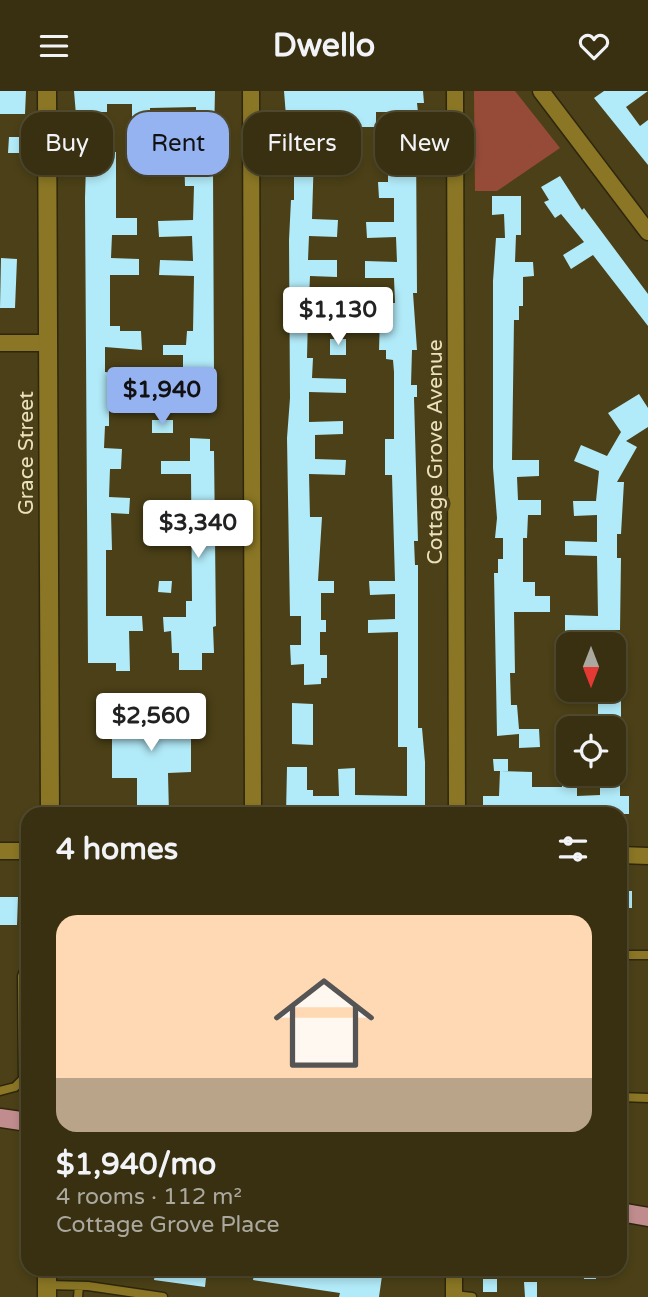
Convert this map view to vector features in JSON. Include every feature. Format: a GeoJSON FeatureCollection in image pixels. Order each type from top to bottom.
{"type":"FeatureCollection","features":[{"type":"Feature","properties":{"kind":"main road"},"geometry":{"type":"LineString","coordinates":[[0,1118],[21,1121]]}},
{"type":"Feature","properties":{"kind":"main road"},"geometry":{"type":"LineString","coordinates":[[627,1213],[648,1217]]}},
{"type":"Feature","properties":{"kind":"street","name":"Grace Street"},"geometry":{"type":"LineString","coordinates":[[47,91],[50,807]]}},
{"type":"Feature","properties":{"kind":"street"},"geometry":{"type":"LineString","coordinates":[[251,91],[253,807]]}},
{"type":"Feature","properties":{"kind":"street","name":"Cottage Grove Avenue"},"geometry":{"type":"LineString","coordinates":[[455,91],[457,807]]}},
{"type":"Feature","properties":{"kind":"street"},"geometry":{"type":"LineString","coordinates":[[541,91],[648,232]]}},
{"type":"Feature","properties":{"kind":"street"},"geometry":{"type":"LineString","coordinates":[[0,343],[48,343]]}},
{"type":"Feature","properties":{"kind":"street"},"geometry":{"type":"LineString","coordinates":[[0,851],[21,851]]}},
{"type":"Feature","properties":{"kind":"street"},"geometry":{"type":"LineString","coordinates":[[627,855],[648,856]]}},
{"type":"Feature","properties":{"kind":"street"},"geometry":{"type":"LineString","coordinates":[[452,1296],[453,1276]]}},
{"type":"Feature","properties":{"kind":"lane"},"geometry":{"type":"LineString","coordinates":[[627,955],[648,955]]}},
{"type":"Feature","properties":{"kind":"lane"},"geometry":{"type":"LineString","coordinates":[[0,1091],[15,1087],[21,1081]]}},
{"type":"Feature","properties":{"kind":"lane"},"geometry":{"type":"LineString","coordinates":[[627,1097],[648,1098]]}},
{"type":"Feature","properties":{"kind":"lane"},"geometry":{"type":"LineString","coordinates":[[47,1283],[163,1297]]}},
{"type":"Feature","properties":{"kind":"lane"},"geometry":{"type":"LineString","coordinates":[[78,1297],[79,1286]]}},
{"type":"Feature","properties":{"kind":"lane"},"geometry":{"type":"LineString","coordinates":[[452,1296],[472,1297]]}},
{"type":"Feature","properties":{"kind":"shaded area"},"geometry":{"type":"Polygon","coordinates":[[[474,91],[515,91],[560,148],[497,191],[475,191],[474,91]]]}},
{"type":"Feature","properties":{"kind":"building"},"geometry":{"type":"Polygon","coordinates":[[[0,91],[26,91],[25,112],[0,114],[0,91]]]}},
{"type":"Feature","properties":{"kind":"building"},"geometry":{"type":"Polygon","coordinates":[[[74,91],[215,91],[215,112],[196,112],[196,107],[150,108],[150,112],[132,112],[132,104],[107,104],[107,112],[76,112],[74,91]]]}},
{"type":"Feature","properties":{"kind":"building"},"geometry":{"type":"Polygon","coordinates":[[[284,91],[423,91],[424,103],[417,103],[418,112],[375,112],[375,127],[361,127],[361,112],[286,112],[284,91]]]}},
{"type":"Feature","properties":{"kind":"building"},"geometry":{"type":"Polygon","coordinates":[[[604,91],[648,91],[626,107],[640,126],[648,120],[648,165],[594,98],[604,91]]]}},
{"type":"Feature","properties":{"kind":"building"},"geometry":{"type":"Polygon","coordinates":[[[9,137],[21,137],[21,153],[8,153],[9,137]]]}},
{"type":"Feature","properties":{"kind":"building"},"geometry":{"type":"Polygon","coordinates":[[[113,152],[116,152],[116,218],[137,218],[137,235],[112,235],[111,258],[139,259],[139,275],[110,275],[110,326],[120,326],[120,331],[141,331],[142,350],[105,347],[105,372],[140,375],[140,394],[109,394],[109,426],[105,426],[104,448],[122,449],[121,469],[110,469],[109,497],[130,498],[129,514],[111,513],[112,550],[106,550],[106,616],[142,616],[143,631],[129,631],[130,671],[116,671],[116,663],[88,663],[86,175],[113,175],[113,152]]]}},
{"type":"Feature","properties":{"kind":"building"},"geometry":{"type":"Polygon","coordinates":[[[185,175],[213,175],[214,378],[204,378],[204,394],[183,395],[183,355],[163,355],[163,345],[186,345],[187,331],[193,331],[194,276],[159,275],[160,260],[193,261],[192,236],[159,237],[158,221],[193,220],[194,186],[185,186],[185,175]]]}},
{"type":"Feature","properties":{"kind":"building"},"geometry":{"type":"Polygon","coordinates":[[[294,175],[313,175],[312,219],[338,220],[337,237],[309,236],[308,260],[337,260],[337,277],[310,276],[309,300],[341,302],[340,316],[308,315],[307,358],[313,358],[312,378],[346,379],[346,393],[309,392],[309,422],[343,421],[343,434],[315,435],[315,459],[346,460],[345,475],[309,474],[310,517],[322,517],[318,581],[334,581],[334,593],[321,593],[321,620],[326,620],[326,632],[320,632],[320,655],[327,655],[327,678],[321,678],[321,684],[304,685],[304,664],[291,665],[290,645],[301,645],[301,616],[290,616],[287,438],[290,398],[289,240],[291,200],[294,200],[294,175]]]}},
{"type":"Feature","properties":{"kind":"building"},"geometry":{"type":"Polygon","coordinates":[[[388,175],[416,175],[417,293],[413,293],[417,350],[412,350],[411,385],[417,385],[417,397],[414,397],[418,541],[414,541],[415,565],[418,565],[418,728],[422,728],[425,807],[286,807],[287,767],[307,767],[307,790],[313,790],[313,796],[339,796],[338,769],[355,768],[355,795],[407,796],[407,747],[398,747],[398,632],[368,633],[368,620],[395,619],[395,594],[370,595],[369,581],[395,581],[392,475],[385,475],[385,439],[394,439],[393,360],[386,359],[386,350],[379,350],[380,317],[366,317],[366,302],[395,303],[394,278],[365,278],[365,261],[397,262],[396,237],[367,238],[366,222],[394,222],[394,198],[379,198],[378,182],[388,182],[388,175]]]}},
{"type":"Feature","properties":{"kind":"building"},"geometry":{"type":"Polygon","coordinates":[[[560,176],[582,210],[584,208],[648,294],[648,326],[593,255],[571,269],[563,255],[584,242],[561,214],[555,218],[544,202],[549,200],[541,187],[560,176]]]}},
{"type":"Feature","properties":{"kind":"building"},"geometry":{"type":"Polygon","coordinates":[[[492,196],[521,196],[521,235],[516,235],[515,262],[533,262],[534,276],[523,277],[523,306],[519,306],[519,320],[514,320],[512,460],[539,460],[539,476],[517,477],[518,500],[541,500],[541,515],[528,515],[527,538],[523,538],[523,582],[535,582],[535,596],[550,596],[550,612],[514,612],[515,673],[510,673],[511,705],[517,705],[519,729],[539,729],[540,747],[519,748],[519,734],[497,736],[494,573],[498,573],[498,559],[503,559],[503,538],[495,538],[497,518],[493,468],[493,281],[496,238],[505,238],[504,214],[492,215],[492,196]]]}},
{"type":"Feature","properties":{"kind":"building"},"geometry":{"type":"Polygon","coordinates":[[[1,258],[17,259],[15,308],[0,308],[1,258]]]}},
{"type":"Feature","properties":{"kind":"building"},"geometry":{"type":"Polygon","coordinates":[[[330,339],[346,339],[346,355],[330,355],[330,339]]]}},
{"type":"Feature","properties":{"kind":"building"},"geometry":{"type":"Polygon","coordinates":[[[639,394],[648,408],[648,427],[626,441],[637,447],[617,482],[624,482],[621,534],[617,534],[617,558],[621,558],[620,630],[565,632],[565,615],[598,616],[597,556],[565,555],[565,541],[597,542],[597,515],[574,516],[573,501],[596,501],[599,471],[574,461],[581,445],[607,456],[621,432],[608,413],[639,394]]]}},
{"type":"Feature","properties":{"kind":"building"},"geometry":{"type":"Polygon","coordinates":[[[152,420],[173,420],[173,433],[152,433],[152,420]]]}},
{"type":"Feature","properties":{"kind":"building"},"geometry":{"type":"Polygon","coordinates":[[[190,438],[210,439],[210,451],[214,451],[216,626],[213,627],[214,653],[202,653],[202,670],[179,670],[179,653],[172,653],[171,631],[164,632],[163,617],[186,617],[186,601],[192,601],[191,474],[161,474],[161,461],[190,461],[190,438]]]}},
{"type":"Feature","properties":{"kind":"building"},"geometry":{"type":"Polygon","coordinates":[[[159,581],[172,581],[171,593],[158,592],[159,581]]]}},
{"type":"Feature","properties":{"kind":"building"},"geometry":{"type":"Polygon","coordinates":[[[174,701],[175,727],[191,727],[191,772],[168,773],[169,807],[137,807],[137,778],[112,778],[112,728],[128,728],[128,702],[174,701]]]}},
{"type":"Feature","properties":{"kind":"building"},"geometry":{"type":"Polygon","coordinates":[[[598,702],[621,702],[621,716],[598,716],[598,702]]]}},
{"type":"Feature","properties":{"kind":"building"},"geometry":{"type":"Polygon","coordinates":[[[292,703],[313,704],[313,745],[292,744],[292,703]]]}},
{"type":"Feature","properties":{"kind":"building"},"geometry":{"type":"Polygon","coordinates":[[[493,759],[508,759],[508,771],[494,771],[493,759]]]}},
{"type":"Feature","properties":{"kind":"building"},"geometry":{"type":"Polygon","coordinates":[[[500,771],[532,772],[532,787],[577,786],[577,796],[600,795],[600,786],[620,786],[620,796],[629,796],[629,814],[627,807],[483,807],[483,796],[499,796],[500,771]]]}},
{"type":"Feature","properties":{"kind":"building"},"geometry":{"type":"Polygon","coordinates":[[[627,891],[632,891],[632,908],[627,908],[627,891]]]}},
{"type":"Feature","properties":{"kind":"building"},"geometry":{"type":"Polygon","coordinates":[[[0,897],[18,897],[17,925],[0,925],[0,897]]]}},
{"type":"Feature","properties":{"kind":"building"},"geometry":{"type":"Polygon","coordinates":[[[155,1276],[206,1276],[205,1287],[154,1280],[155,1276]]]}},
{"type":"Feature","properties":{"kind":"building"},"geometry":{"type":"Polygon","coordinates":[[[254,1276],[382,1276],[379,1297],[339,1297],[340,1293],[253,1280],[254,1276]]]}},
{"type":"Feature","properties":{"kind":"building"},"geometry":{"type":"Polygon","coordinates":[[[584,1276],[596,1276],[596,1279],[584,1279],[584,1276]]]}},
{"type":"Feature","properties":{"kind":"building"},"geometry":{"type":"Polygon","coordinates":[[[483,1279],[497,1279],[497,1292],[483,1292],[483,1279]]]}},
{"type":"Feature","properties":{"kind":"building"},"geometry":{"type":"Polygon","coordinates":[[[524,1282],[537,1282],[537,1297],[525,1297],[524,1282]]]}}]}
